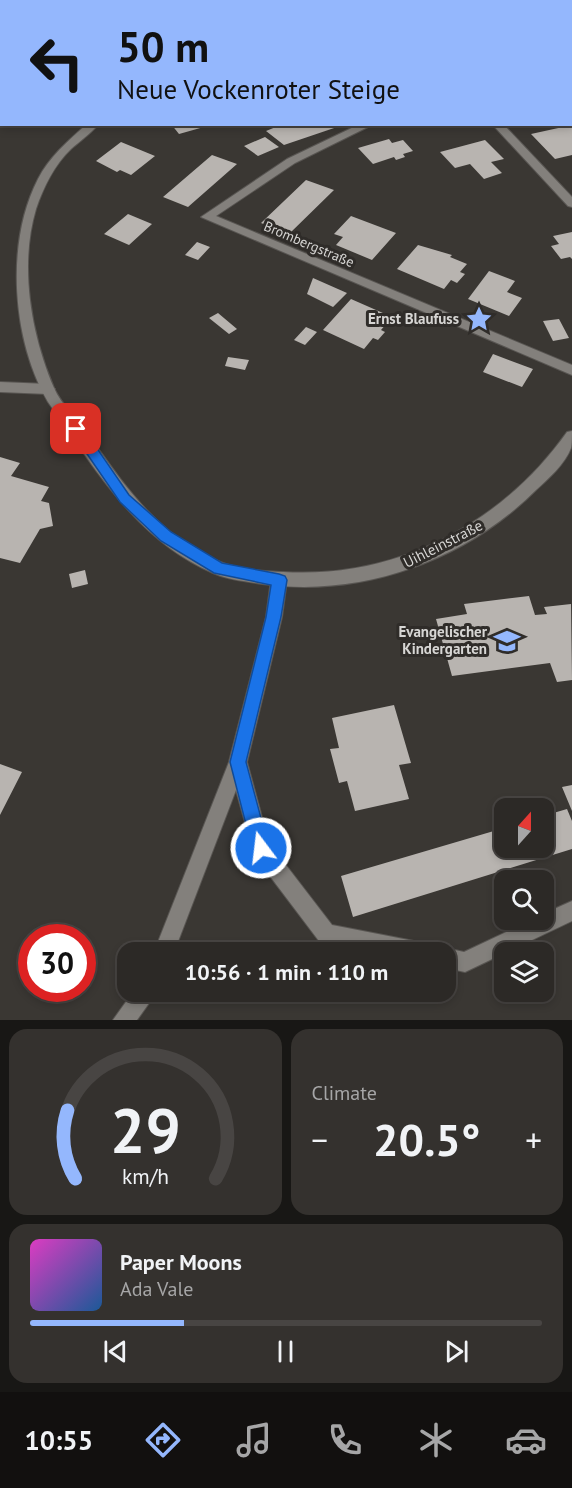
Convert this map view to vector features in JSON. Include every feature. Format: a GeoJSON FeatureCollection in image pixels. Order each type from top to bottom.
{"type":"FeatureCollection","features":[{"type":"Feature","properties":{"kind":"street","name":"Uihleinstraße"},"geometry":{"type":"LineString","coordinates":[[91,126],[75,137],[59,153],[39,189],[26,226],[24,294],[30,333],[48,389],[125,498],[166,537],[219,568],[279,580],[346,579],[392,569],[431,553],[489,521],[524,493],[572,436]]}},
{"type":"Feature","properties":{"kind":"street","name":"Brombergstraße"},"geometry":{"type":"LineString","coordinates":[[365,126],[291,161],[207,217],[572,370]]}},
{"type":"Feature","properties":{"kind":"street"},"geometry":{"type":"LineString","coordinates":[[499,126],[572,204]]}},
{"type":"Feature","properties":{"kind":"street"},"geometry":{"type":"LineString","coordinates":[[0,387],[48,389]]}},
{"type":"Feature","properties":{"kind":"street"},"geometry":{"type":"LineString","coordinates":[[168,942],[238,762],[274,617],[279,580]]}},
{"type":"Feature","properties":{"kind":"street"},"geometry":{"type":"LineString","coordinates":[[238,762],[261,848],[326,934],[367,942]]}},
{"type":"Feature","properties":{"kind":"street"},"geometry":{"type":"LineString","coordinates":[[456,960],[465,962],[572,911]]}},
{"type":"Feature","properties":{"kind":"street"},"geometry":{"type":"LineString","coordinates":[[124,1020],[138,1002]]}},
{"type":"Feature","properties":{"kind":"building"},"geometry":{"type":"Polygon","coordinates":[[[173,126],[207,126],[179,134],[173,126]]]}},
{"type":"Feature","properties":{"kind":"building"},"geometry":{"type":"Polygon","coordinates":[[[278,126],[340,126],[284,145],[266,131],[278,126]]]}},
{"type":"Feature","properties":{"kind":"building"},"geometry":{"type":"Polygon","coordinates":[[[572,126],[572,155],[555,159],[531,134],[572,126]]]}},
{"type":"Feature","properties":{"kind":"building"},"geometry":{"type":"Polygon","coordinates":[[[265,137],[279,147],[258,156],[244,146],[265,137]]]}},
{"type":"Feature","properties":{"kind":"building"},"geometry":{"type":"Polygon","coordinates":[[[389,139],[392,143],[403,140],[413,151],[403,154],[405,157],[396,160],[394,157],[373,164],[358,148],[389,139]]]}},
{"type":"Feature","properties":{"kind":"building"},"geometry":{"type":"Polygon","coordinates":[[[485,140],[504,159],[491,162],[502,173],[484,179],[470,164],[455,168],[440,152],[485,140]]]}},
{"type":"Feature","properties":{"kind":"building"},"geometry":{"type":"Polygon","coordinates":[[[121,142],[155,156],[131,175],[120,170],[117,172],[96,161],[121,142]]]}},
{"type":"Feature","properties":{"kind":"building"},"geometry":{"type":"Polygon","coordinates":[[[212,155],[237,164],[188,207],[163,197],[212,155]]]}},
{"type":"Feature","properties":{"kind":"building"},"geometry":{"type":"Polygon","coordinates":[[[306,180],[334,190],[289,234],[261,223],[306,180]]]}},
{"type":"Feature","properties":{"kind":"building"},"geometry":{"type":"Polygon","coordinates":[[[128,214],[152,224],[129,245],[104,234],[128,214]]]}},
{"type":"Feature","properties":{"kind":"building"},"geometry":{"type":"Polygon","coordinates":[[[351,216],[396,233],[372,260],[336,245],[343,237],[334,234],[351,216]]]}},
{"type":"Feature","properties":{"kind":"building"},"geometry":{"type":"Polygon","coordinates":[[[572,232],[572,259],[570,257],[561,259],[551,246],[559,244],[553,236],[572,232]]]}},
{"type":"Feature","properties":{"kind":"building"},"geometry":{"type":"Polygon","coordinates":[[[197,242],[210,247],[198,260],[185,255],[197,242]]]}},
{"type":"Feature","properties":{"kind":"building"},"geometry":{"type":"Polygon","coordinates":[[[418,245],[452,255],[450,257],[467,264],[460,272],[465,274],[457,283],[451,280],[444,289],[397,269],[418,245]]]}},
{"type":"Feature","properties":{"kind":"building"},"geometry":{"type":"Polygon","coordinates":[[[489,271],[515,281],[507,292],[522,298],[509,316],[468,299],[489,271]]]}},
{"type":"Feature","properties":{"kind":"building"},"geometry":{"type":"Polygon","coordinates":[[[313,278],[347,293],[333,307],[307,294],[313,278]]]}},
{"type":"Feature","properties":{"kind":"building"},"geometry":{"type":"Polygon","coordinates":[[[351,299],[392,317],[381,330],[385,332],[378,340],[373,338],[364,349],[323,330],[351,299]]]}},
{"type":"Feature","properties":{"kind":"building"},"geometry":{"type":"Polygon","coordinates":[[[218,313],[237,329],[229,334],[209,318],[218,313]]]}},
{"type":"Feature","properties":{"kind":"building"},"geometry":{"type":"Polygon","coordinates":[[[559,319],[569,338],[553,341],[543,321],[559,319]]]}},
{"type":"Feature","properties":{"kind":"building"},"geometry":{"type":"Polygon","coordinates":[[[306,327],[317,332],[305,345],[294,340],[306,327]]]}},
{"type":"Feature","properties":{"kind":"building"},"geometry":{"type":"Polygon","coordinates":[[[493,354],[533,369],[522,387],[483,372],[493,354]]]}},
{"type":"Feature","properties":{"kind":"building"},"geometry":{"type":"Polygon","coordinates":[[[228,357],[249,360],[245,370],[225,366],[228,357]]]}},
{"type":"Feature","properties":{"kind":"building"},"geometry":{"type":"Polygon","coordinates":[[[0,457],[20,463],[11,476],[49,487],[41,501],[49,503],[53,526],[40,529],[20,563],[0,558],[0,457]]]}},
{"type":"Feature","properties":{"kind":"building"},"geometry":{"type":"Polygon","coordinates":[[[85,570],[88,584],[72,588],[69,574],[85,570]]]}},
{"type":"Feature","properties":{"kind":"building","name":"Evangelischer Kindergarten"},"geometry":{"type":"Polygon","coordinates":[[[529,596],[535,615],[547,614],[544,607],[571,604],[572,680],[557,682],[550,663],[452,676],[436,619],[467,614],[464,604],[529,596]]]}},
{"type":"Feature","properties":{"kind":"building"},"geometry":{"type":"Polygon","coordinates":[[[394,705],[411,763],[399,765],[409,799],[355,811],[347,781],[339,783],[330,749],[339,748],[332,718],[394,705]]]}},
{"type":"Feature","properties":{"kind":"building"},"geometry":{"type":"Polygon","coordinates":[[[0,764],[22,772],[0,815],[0,764]]]}},
{"type":"Feature","properties":{"kind":"building"},"geometry":{"type":"Polygon","coordinates":[[[572,785],[572,811],[562,787],[572,785]]]}},
{"type":"Feature","properties":{"kind":"building"},"geometry":{"type":"Polygon","coordinates":[[[567,809],[572,821],[572,849],[554,855],[554,813],[567,809]]]}},
{"type":"Feature","properties":{"kind":"building"},"geometry":{"type":"Polygon","coordinates":[[[494,831],[494,858],[543,858],[504,870],[494,870],[494,873],[353,917],[341,876],[494,831]]]}},
{"type":"Feature","properties":{"kind":"place","name":"Ernst Blaufuss"},"geometry":{"type":"Point","coordinates":[479,319]}},
{"type":"Feature","properties":{"kind":"place","name":"Evangelischer Kindergarten"},"geometry":{"type":"Point","coordinates":[507,641]}},
{"type":"Feature","properties":{"kind":"route"},"geometry":{"type":"LineString","coordinates":[[76,429],[125,498],[166,537],[219,568],[279,580],[274,617],[238,762],[261,848]]}}]}
